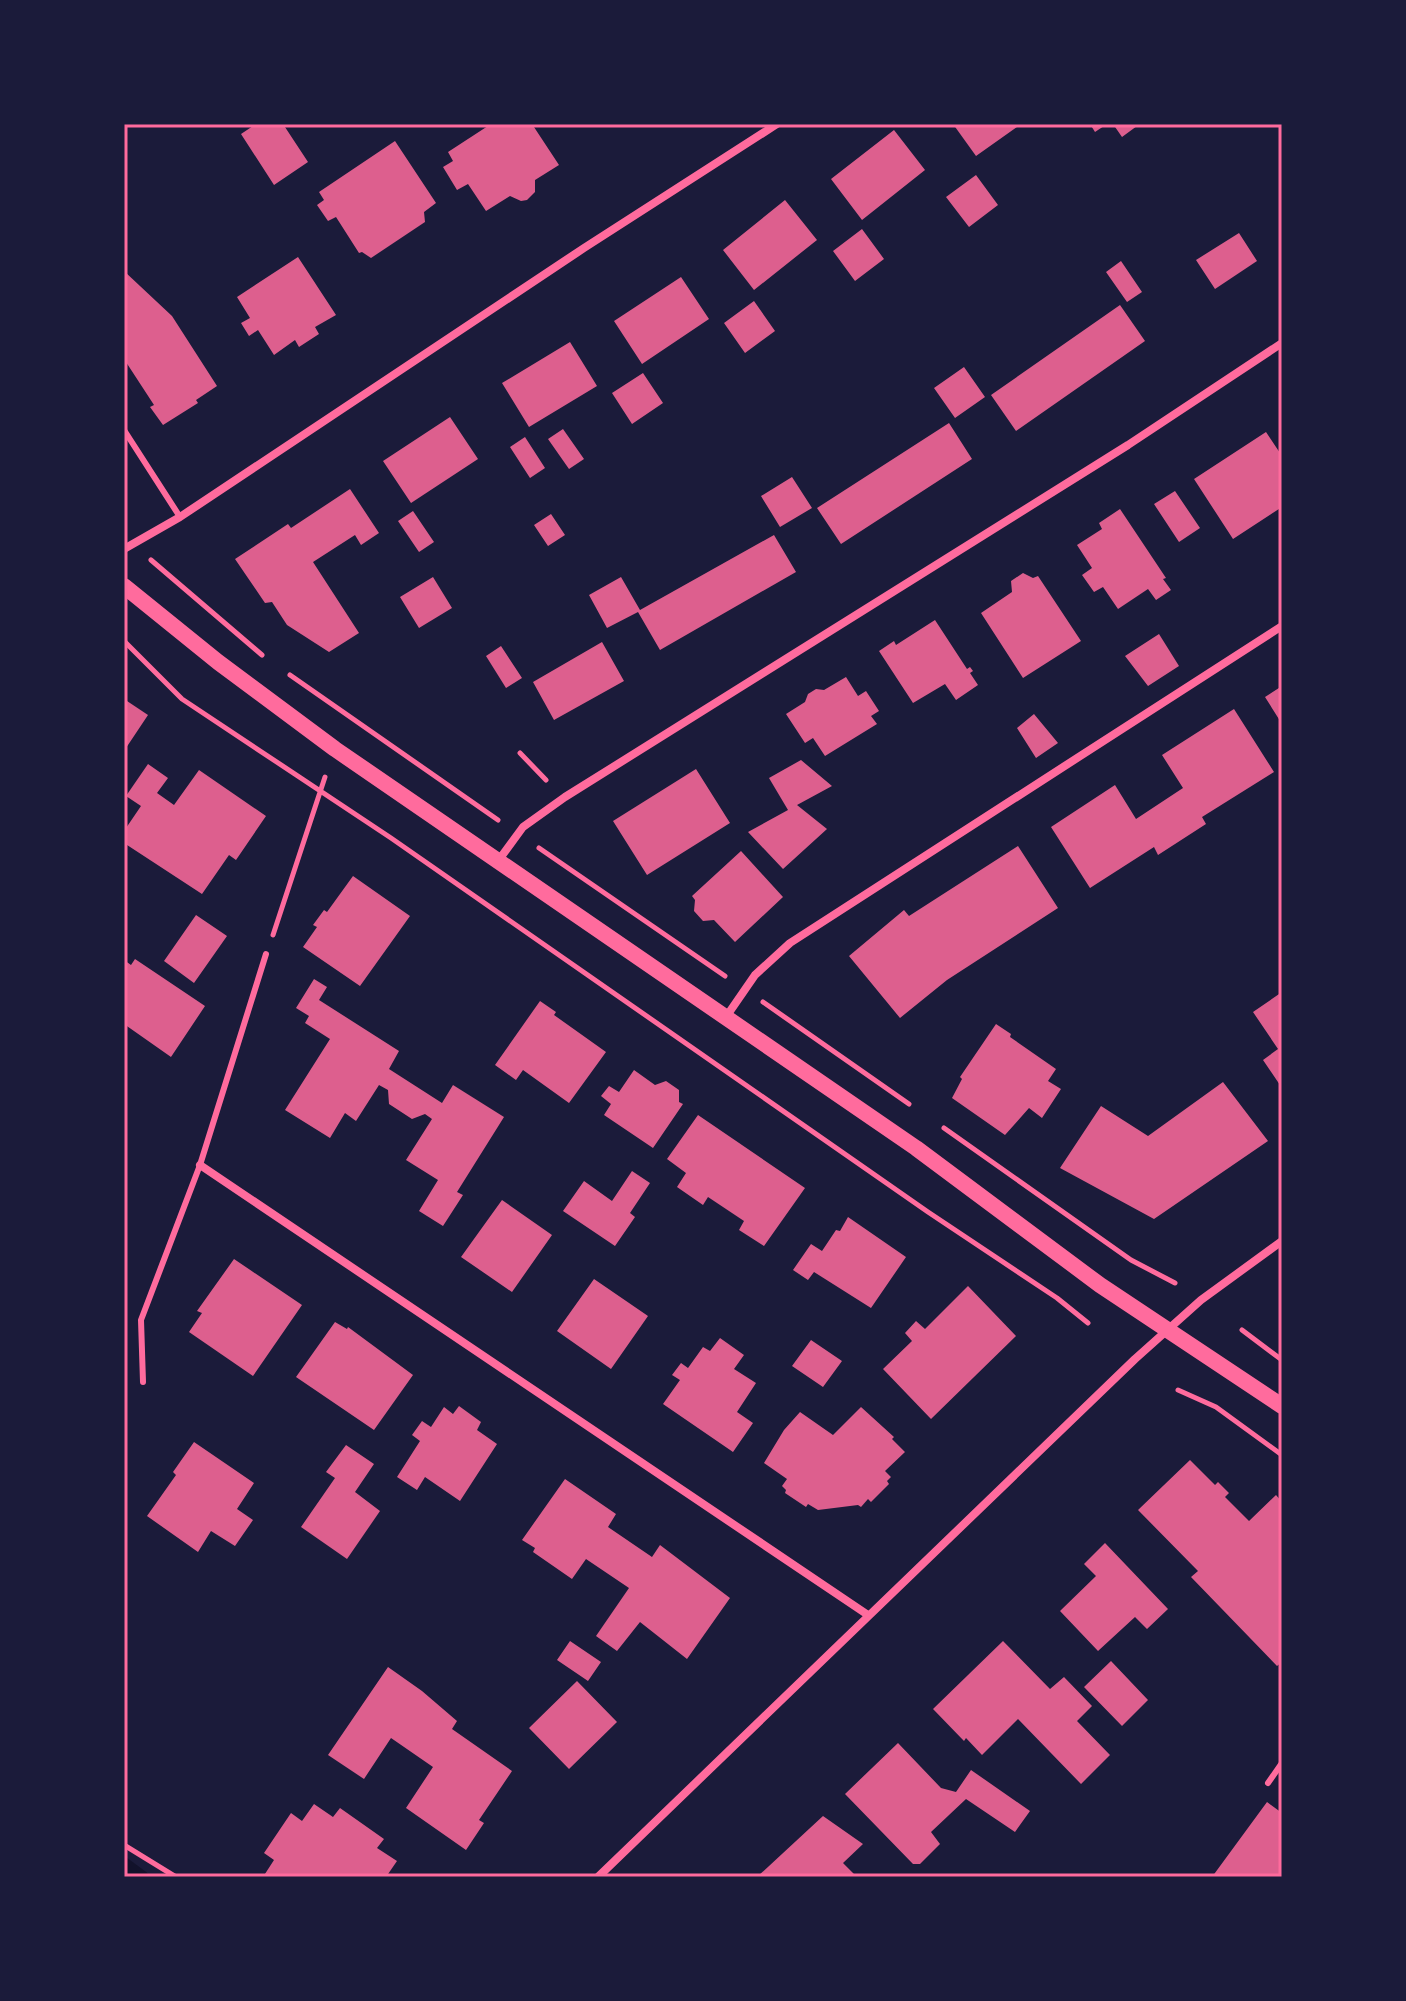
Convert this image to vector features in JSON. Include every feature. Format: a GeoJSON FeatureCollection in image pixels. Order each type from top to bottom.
{"type":"FeatureCollection","features":[{"type":"Feature","properties":{"kind":"main road"},"geometry":{"type":"LineString","coordinates":[[124,586],[218,662],[335,749],[916,1148],[1050,1250],[1282,1406]]}},
{"type":"Feature","properties":{"kind":"street"},"geometry":{"type":"LineString","coordinates":[[128,547],[180,517],[584,248],[777,124]]}},
{"type":"Feature","properties":{"kind":"street"},"geometry":{"type":"LineString","coordinates":[[498,861],[518,833],[565,797],[1128,445],[1282,343]]}},
{"type":"Feature","properties":{"kind":"street"},"geometry":{"type":"LineString","coordinates":[[726,1018],[755,975],[790,943],[1282,626]]}},
{"type":"Feature","properties":{"kind":"street"},"geometry":{"type":"LineString","coordinates":[[200,1165],[868,1615]]}},
{"type":"Feature","properties":{"kind":"street"},"geometry":{"type":"LineString","coordinates":[[598,1877],[1167,1330],[1201,1300],[1282,1241]]}},
{"type":"Feature","properties":{"kind":"lane"},"geometry":{"type":"LineString","coordinates":[[124,430],[180,517]]}},
{"type":"Feature","properties":{"kind":"lane"},"geometry":{"type":"LineString","coordinates":[[143,1382],[141,1320],[200,1165],[266,954]]}},
{"type":"Feature","properties":{"kind":"lane"},"geometry":{"type":"LineString","coordinates":[[1268,1783],[1282,1763]]}},
{"type":"Feature","properties":{"kind":"path"},"geometry":{"type":"LineString","coordinates":[[128,547],[172,576],[273,664]]}},
{"type":"Feature","properties":{"kind":"path"},"geometry":{"type":"LineString","coordinates":[[124,641],[182,699],[1044,1289],[1088,1323]]}},
{"type":"Feature","properties":{"kind":"path"},"geometry":{"type":"LineString","coordinates":[[285,672],[917,1109]]}},
{"type":"Feature","properties":{"kind":"path"},"geometry":{"type":"LineString","coordinates":[[266,954],[335,749]]}},
{"type":"Feature","properties":{"kind":"path"},"geometry":{"type":"LineString","coordinates":[[520,753],[565,797]]}},
{"type":"Feature","properties":{"kind":"path"},"geometry":{"type":"LineString","coordinates":[[941,1126],[1131,1260],[1175,1283]]}},
{"type":"Feature","properties":{"kind":"path"},"geometry":{"type":"LineString","coordinates":[[1242,1330],[1282,1360]]}},
{"type":"Feature","properties":{"kind":"path"},"geometry":{"type":"LineString","coordinates":[[1178,1390],[1216,1407],[1282,1455]]}},
{"type":"Feature","properties":{"kind":"path"},"geometry":{"type":"LineString","coordinates":[[124,1845],[176,1877]]}},
{"type":"Feature","properties":{"kind":"building"},"geometry":{"type":"Polygon","coordinates":[[[256,124],[283,124],[308,162],[274,185],[241,134],[256,124]]]}},
{"type":"Feature","properties":{"kind":"building"},"geometry":{"type":"Polygon","coordinates":[[[491,124],[532,124],[559,165],[535,180],[535,192],[527,200],[510,196],[486,211],[468,184],[457,190],[443,167],[453,161],[448,152],[491,124]]]}},
{"type":"Feature","properties":{"kind":"building"},"geometry":{"type":"Polygon","coordinates":[[[953,124],[1021,124],[976,156],[953,124]]]}},
{"type":"Feature","properties":{"kind":"building"},"geometry":{"type":"Polygon","coordinates":[[[1090,124],[1107,124],[1095,132],[1090,124]]]}},
{"type":"Feature","properties":{"kind":"building"},"geometry":{"type":"Polygon","coordinates":[[[1113,124],[1135,124],[1137,126],[1122,137],[1113,124]]]}},
{"type":"Feature","properties":{"kind":"building"},"geometry":{"type":"Polygon","coordinates":[[[894,130],[925,170],[862,220],[831,179],[894,130]]]}},
{"type":"Feature","properties":{"kind":"building"},"geometry":{"type":"Polygon","coordinates":[[[395,141],[436,203],[424,212],[425,222],[371,258],[359,253],[336,217],[328,221],[317,205],[324,200],[319,192],[395,141]]]}},
{"type":"Feature","properties":{"kind":"building"},"geometry":{"type":"Polygon","coordinates":[[[976,175],[998,205],[969,227],[946,197],[976,175]]]}},
{"type":"Feature","properties":{"kind":"building"},"geometry":{"type":"Polygon","coordinates":[[[785,200],[817,240],[754,290],[723,250],[785,200]]]}},
{"type":"Feature","properties":{"kind":"building"},"geometry":{"type":"Polygon","coordinates":[[[862,229],[884,259],[855,281],[833,251],[862,229]]]}},
{"type":"Feature","properties":{"kind":"building"},"geometry":{"type":"Polygon","coordinates":[[[1239,233],[1257,261],[1215,289],[1196,260],[1239,233]]]}},
{"type":"Feature","properties":{"kind":"building"},"geometry":{"type":"Polygon","coordinates":[[[298,257],[336,315],[315,327],[319,334],[299,347],[295,340],[274,355],[258,330],[249,336],[241,323],[250,318],[237,297],[298,257]]]}},
{"type":"Feature","properties":{"kind":"building"},"geometry":{"type":"Polygon","coordinates":[[[1121,261],[1142,292],[1127,302],[1106,272],[1121,261]]]}},
{"type":"Feature","properties":{"kind":"building"},"geometry":{"type":"Polygon","coordinates":[[[124,271],[172,316],[217,386],[196,400],[198,403],[163,425],[150,407],[154,405],[124,359],[124,271]]]}},
{"type":"Feature","properties":{"kind":"building"},"geometry":{"type":"Polygon","coordinates":[[[681,277],[709,319],[642,364],[614,321],[681,277]]]}},
{"type":"Feature","properties":{"kind":"building"},"geometry":{"type":"Polygon","coordinates":[[[754,301],[775,331],[745,353],[724,323],[754,301]]]}},
{"type":"Feature","properties":{"kind":"building"},"geometry":{"type":"Polygon","coordinates":[[[1120,305],[1145,341],[1016,431],[991,395],[1120,305]]]}},
{"type":"Feature","properties":{"kind":"building"},"geometry":{"type":"Polygon","coordinates":[[[570,342],[597,386],[529,427],[502,383],[570,342]]]}},
{"type":"Feature","properties":{"kind":"building"},"geometry":{"type":"Polygon","coordinates":[[[964,367],[985,397],[955,418],[934,388],[964,367]]]}},
{"type":"Feature","properties":{"kind":"building"},"geometry":{"type":"Polygon","coordinates":[[[643,373],[663,403],[632,424],[612,393],[643,373]]]}},
{"type":"Feature","properties":{"kind":"building"},"geometry":{"type":"Polygon","coordinates":[[[450,417],[478,459],[411,503],[383,461],[450,417]]]}},
{"type":"Feature","properties":{"kind":"building"},"geometry":{"type":"Polygon","coordinates":[[[949,423],[972,459],[841,544],[817,508],[949,423]]]}},
{"type":"Feature","properties":{"kind":"building"},"geometry":{"type":"Polygon","coordinates":[[[563,429],[584,459],[569,469],[548,439],[563,429]]]}},
{"type":"Feature","properties":{"kind":"building"},"geometry":{"type":"Polygon","coordinates":[[[1266,432],[1282,456],[1282,507],[1233,539],[1194,479],[1266,432]]]}},
{"type":"Feature","properties":{"kind":"building"},"geometry":{"type":"Polygon","coordinates":[[[525,437],[545,468],[530,478],[510,447],[525,437]]]}},
{"type":"Feature","properties":{"kind":"building"},"geometry":{"type":"Polygon","coordinates":[[[792,477],[812,508],[780,527],[761,496],[792,477]]]}},
{"type":"Feature","properties":{"kind":"building"},"geometry":{"type":"Polygon","coordinates":[[[350,489],[379,533],[361,545],[355,535],[313,562],[359,633],[329,652],[287,625],[272,602],[265,603],[235,559],[288,524],[291,528],[350,489]]]}},
{"type":"Feature","properties":{"kind":"building"},"geometry":{"type":"Polygon","coordinates":[[[1175,491],[1200,528],[1179,542],[1154,504],[1175,491]]]}},
{"type":"Feature","properties":{"kind":"building"},"geometry":{"type":"Polygon","coordinates":[[[1120,509],[1171,590],[1156,600],[1148,589],[1118,609],[1103,587],[1094,592],[1082,575],[1092,568],[1077,545],[1102,529],[1099,523],[1120,509]]]}},
{"type":"Feature","properties":{"kind":"building"},"geometry":{"type":"Polygon","coordinates":[[[413,511],[434,542],[419,552],[398,521],[413,511]]]}},
{"type":"Feature","properties":{"kind":"building"},"geometry":{"type":"Polygon","coordinates":[[[551,514],[565,535],[548,546],[534,525],[551,514]]]}},
{"type":"Feature","properties":{"kind":"building"},"geometry":{"type":"Polygon","coordinates":[[[774,535],[796,572],[660,650],[638,612],[607,628],[589,595],[621,577],[640,610],[774,535]]]}},
{"type":"Feature","properties":{"kind":"building"},"geometry":{"type":"Polygon","coordinates":[[[1023,573],[1033,578],[1038,576],[1081,641],[1023,678],[981,613],[1012,592],[1011,581],[1023,573]]]}},
{"type":"Feature","properties":{"kind":"building"},"geometry":{"type":"Polygon","coordinates":[[[433,577],[452,608],[419,628],[400,597],[433,577]]]}},
{"type":"Feature","properties":{"kind":"building"},"geometry":{"type":"Polygon","coordinates":[[[935,620],[967,669],[970,667],[973,671],[970,673],[978,685],[956,700],[945,684],[913,703],[879,651],[894,641],[896,645],[935,620]]]}},
{"type":"Feature","properties":{"kind":"building"},"geometry":{"type":"Polygon","coordinates":[[[1159,634],[1179,666],[1148,686],[1125,656],[1159,634]]]}},
{"type":"Feature","properties":{"kind":"building"},"geometry":{"type":"Polygon","coordinates":[[[602,642],[624,681],[554,720],[533,682],[602,642]]]}},
{"type":"Feature","properties":{"kind":"building"},"geometry":{"type":"Polygon","coordinates":[[[501,646],[522,678],[506,688],[486,656],[501,646]]]}},
{"type":"Feature","properties":{"kind":"building"},"geometry":{"type":"Polygon","coordinates":[[[846,677],[858,696],[866,691],[879,711],[871,716],[877,724],[825,756],[813,738],[805,743],[786,714],[805,702],[808,694],[816,689],[824,690],[846,677]]]}},
{"type":"Feature","properties":{"kind":"building"},"geometry":{"type":"Polygon","coordinates":[[[1282,686],[1282,724],[1265,697],[1282,686]]]}},
{"type":"Feature","properties":{"kind":"building"},"geometry":{"type":"Polygon","coordinates":[[[124,699],[148,715],[124,751],[124,699]]]}},
{"type":"Feature","properties":{"kind":"building"},"geometry":{"type":"Polygon","coordinates":[[[1234,709],[1274,772],[1202,817],[1206,824],[1158,855],[1154,847],[1090,888],[1051,827],[1115,785],[1136,819],[1183,788],[1162,755],[1234,709]]]}},
{"type":"Feature","properties":{"kind":"building"},"geometry":{"type":"Polygon","coordinates":[[[1034,714],[1058,743],[1036,758],[1017,728],[1034,714]]]}},
{"type":"Feature","properties":{"kind":"building"},"geometry":{"type":"Polygon","coordinates":[[[801,760],[832,786],[797,805],[827,829],[783,869],[748,832],[788,810],[769,778],[801,760]]]}},
{"type":"Feature","properties":{"kind":"building"},"geometry":{"type":"Polygon","coordinates":[[[148,764],[168,778],[157,793],[174,805],[199,770],[266,816],[236,860],[229,855],[202,894],[124,843],[124,831],[141,806],[126,796],[148,764]]]}},
{"type":"Feature","properties":{"kind":"building"},"geometry":{"type":"Polygon","coordinates":[[[696,769],[730,823],[647,875],[613,821],[696,769]]]}},
{"type":"Feature","properties":{"kind":"building"},"geometry":{"type":"Polygon","coordinates":[[[1018,846],[1058,908],[947,980],[900,1018],[849,956],[904,910],[909,916],[1018,846]]]}},
{"type":"Feature","properties":{"kind":"building"},"geometry":{"type":"Polygon","coordinates":[[[741,851],[783,897],[735,942],[714,920],[703,921],[694,911],[695,900],[692,896],[741,851]]]}},
{"type":"Feature","properties":{"kind":"building"},"geometry":{"type":"Polygon","coordinates":[[[353,876],[410,916],[360,986],[303,947],[317,927],[313,925],[324,910],[327,912],[353,876]]]}},
{"type":"Feature","properties":{"kind":"building"},"geometry":{"type":"Polygon","coordinates":[[[196,915],[227,936],[194,983],[164,961],[196,915]]]}},
{"type":"Feature","properties":{"kind":"building"},"geometry":{"type":"Polygon","coordinates":[[[135,959],[205,1006],[171,1057],[124,1024],[124,960],[131,965],[135,959]]]}},
{"type":"Feature","properties":{"kind":"building"},"geometry":{"type":"Polygon","coordinates":[[[314,979],[327,987],[319,1000],[399,1051],[389,1069],[442,1103],[453,1085],[504,1117],[457,1192],[463,1195],[443,1226],[419,1211],[438,1180],[406,1160],[432,1119],[425,1114],[412,1119],[389,1104],[388,1090],[379,1085],[356,1121],[345,1113],[330,1138],[285,1110],[330,1039],[305,1023],[309,1016],[296,1008],[314,979]]]}},
{"type":"Feature","properties":{"kind":"building"},"geometry":{"type":"Polygon","coordinates":[[[1282,992],[1282,1088],[1263,1060],[1278,1049],[1253,1012],[1282,992]]]}},
{"type":"Feature","properties":{"kind":"building"},"geometry":{"type":"Polygon","coordinates":[[[540,1001],[556,1012],[554,1015],[606,1052],[569,1103],[523,1070],[516,1080],[495,1065],[540,1001]]]}},
{"type":"Feature","properties":{"kind":"building"},"geometry":{"type":"Polygon","coordinates":[[[996,1024],[1056,1069],[1048,1081],[1061,1089],[1042,1118],[1029,1108],[1005,1135],[952,1098],[962,1079],[960,1077],[996,1024]]]}},
{"type":"Feature","properties":{"kind":"building"},"geometry":{"type":"Polygon","coordinates":[[[634,1070],[655,1085],[666,1081],[679,1090],[679,1102],[683,1104],[653,1148],[604,1115],[611,1104],[601,1096],[609,1086],[619,1092],[634,1070]]]}},
{"type":"Feature","properties":{"kind":"building"},"geometry":{"type":"Polygon","coordinates":[[[1223,1082],[1268,1141],[1154,1219],[1060,1168],[1101,1106],[1148,1136],[1223,1082]]]}},
{"type":"Feature","properties":{"kind":"building"},"geometry":{"type":"Polygon","coordinates":[[[698,1115],[805,1188],[764,1246],[739,1230],[744,1221],[708,1197],[703,1205],[677,1187],[686,1173],[667,1159],[698,1115]]]}},
{"type":"Feature","properties":{"kind":"building"},"geometry":{"type":"Polygon","coordinates":[[[632,1171],[650,1183],[630,1213],[635,1217],[615,1246],[563,1211],[584,1181],[612,1201],[632,1171]]]}},
{"type":"Feature","properties":{"kind":"building"},"geometry":{"type":"Polygon","coordinates":[[[502,1200],[552,1235],[512,1292],[461,1257],[502,1200]]]}},
{"type":"Feature","properties":{"kind":"building"},"geometry":{"type":"Polygon","coordinates":[[[848,1217],[906,1257],[871,1308],[814,1272],[808,1280],[793,1270],[811,1244],[822,1251],[848,1217]]]}},
{"type":"Feature","properties":{"kind":"building"},"geometry":{"type":"Polygon","coordinates":[[[234,1259],[302,1305],[253,1376],[189,1332],[202,1313],[197,1311],[234,1259]]]}},
{"type":"Feature","properties":{"kind":"building"},"geometry":{"type":"Polygon","coordinates":[[[594,1279],[648,1316],[611,1369],[557,1331],[594,1279]]]}},
{"type":"Feature","properties":{"kind":"building"},"geometry":{"type":"Polygon","coordinates":[[[968,1286],[1016,1336],[931,1419],[883,1369],[912,1341],[905,1333],[916,1321],[925,1329],[968,1286]]]}},
{"type":"Feature","properties":{"kind":"building"},"geometry":{"type":"Polygon","coordinates":[[[335,1322],[348,1327],[413,1375],[374,1430],[296,1377],[335,1322]]]}},
{"type":"Feature","properties":{"kind":"building"},"geometry":{"type":"Polygon","coordinates":[[[720,1338],[744,1355],[734,1369],[756,1383],[737,1412],[753,1423],[733,1452],[663,1404],[680,1380],[672,1375],[681,1363],[688,1368],[703,1347],[710,1351],[720,1338]]]}},
{"type":"Feature","properties":{"kind":"building"},"geometry":{"type":"Polygon","coordinates":[[[811,1340],[842,1361],[823,1387],[792,1366],[811,1340]]]}},
{"type":"Feature","properties":{"kind":"building"},"geometry":{"type":"Polygon","coordinates":[[[459,1406],[481,1422],[477,1430],[497,1444],[460,1501],[425,1477],[417,1490],[397,1477],[420,1441],[412,1435],[422,1421],[431,1427],[444,1407],[453,1414],[459,1406]]]}},
{"type":"Feature","properties":{"kind":"building"},"geometry":{"type":"Polygon","coordinates":[[[861,1407],[894,1437],[892,1439],[905,1452],[885,1471],[891,1477],[887,1481],[889,1484],[871,1502],[868,1499],[861,1507],[818,1510],[808,1504],[806,1507],[785,1493],[782,1486],[787,1479],[764,1463],[784,1430],[800,1412],[833,1435],[861,1407]]]}},
{"type":"Feature","properties":{"kind":"building"},"geometry":{"type":"Polygon","coordinates":[[[194,1442],[254,1483],[237,1509],[253,1520],[235,1546],[211,1531],[198,1552],[147,1516],[176,1475],[173,1472],[194,1442]]]}},
{"type":"Feature","properties":{"kind":"building"},"geometry":{"type":"Polygon","coordinates":[[[346,1445],[374,1464],[355,1492],[380,1511],[347,1559],[301,1527],[335,1478],[326,1472],[346,1445]]]}},
{"type":"Feature","properties":{"kind":"building"},"geometry":{"type":"Polygon","coordinates":[[[1190,1460],[1215,1485],[1218,1482],[1229,1493],[1225,1497],[1249,1521],[1276,1495],[1282,1502],[1282,1662],[1277,1666],[1191,1577],[1198,1571],[1138,1510],[1190,1460]]]}},
{"type":"Feature","properties":{"kind":"building"},"geometry":{"type":"Polygon","coordinates":[[[565,1479],[616,1514],[608,1527],[652,1557],[660,1545],[730,1598],[687,1659],[640,1622],[617,1651],[596,1636],[629,1588],[586,1559],[572,1579],[533,1552],[535,1548],[522,1540],[565,1479]]]}},
{"type":"Feature","properties":{"kind":"building"},"geometry":{"type":"Polygon","coordinates":[[[1105,1543],[1168,1609],[1147,1629],[1135,1617],[1098,1651],[1060,1611],[1096,1576],[1084,1564],[1105,1543]]]}},
{"type":"Feature","properties":{"kind":"building"},"geometry":{"type":"Polygon","coordinates":[[[570,1641],[601,1662],[588,1681],[557,1660],[570,1641]]]}},
{"type":"Feature","properties":{"kind":"building"},"geometry":{"type":"Polygon","coordinates":[[[1003,1641],[1050,1689],[1064,1677],[1092,1706],[1077,1721],[1110,1755],[1081,1784],[1018,1719],[982,1755],[933,1709],[1003,1641]]]}},
{"type":"Feature","properties":{"kind":"building"},"geometry":{"type":"Polygon","coordinates":[[[1111,1661],[1148,1700],[1122,1726],[1084,1687],[1111,1661]]]}},
{"type":"Feature","properties":{"kind":"building"},"geometry":{"type":"Polygon","coordinates":[[[388,1667],[457,1721],[452,1729],[512,1771],[479,1820],[484,1823],[466,1850],[406,1808],[433,1767],[391,1738],[364,1779],[328,1755],[388,1667]]]}},
{"type":"Feature","properties":{"kind":"building"},"geometry":{"type":"Polygon","coordinates":[[[577,1681],[617,1722],[569,1769],[529,1728],[577,1681]]]}},
{"type":"Feature","properties":{"kind":"building"},"geometry":{"type":"Polygon","coordinates":[[[898,1743],[941,1788],[956,1792],[971,1770],[1030,1811],[1015,1832],[966,1799],[931,1832],[940,1844],[920,1864],[913,1864],[845,1794],[898,1743]]]}},
{"type":"Feature","properties":{"kind":"building"},"geometry":{"type":"Polygon","coordinates":[[[1267,1802],[1282,1813],[1282,1877],[1212,1877],[1267,1802]]]}},
{"type":"Feature","properties":{"kind":"building"},"geometry":{"type":"Polygon","coordinates":[[[314,1804],[333,1817],[340,1808],[384,1839],[377,1848],[397,1861],[386,1877],[263,1877],[274,1860],[264,1853],[291,1813],[302,1821],[314,1804]]]}},
{"type":"Feature","properties":{"kind":"building"},"geometry":{"type":"Polygon","coordinates":[[[823,1816],[863,1844],[843,1863],[857,1877],[757,1877],[823,1816]]]}},
{"type":"Feature","properties":{"kind":"waterway"},"geometry":{"type":"LineString","coordinates":[[124,1863],[143,1877]]}}]}
